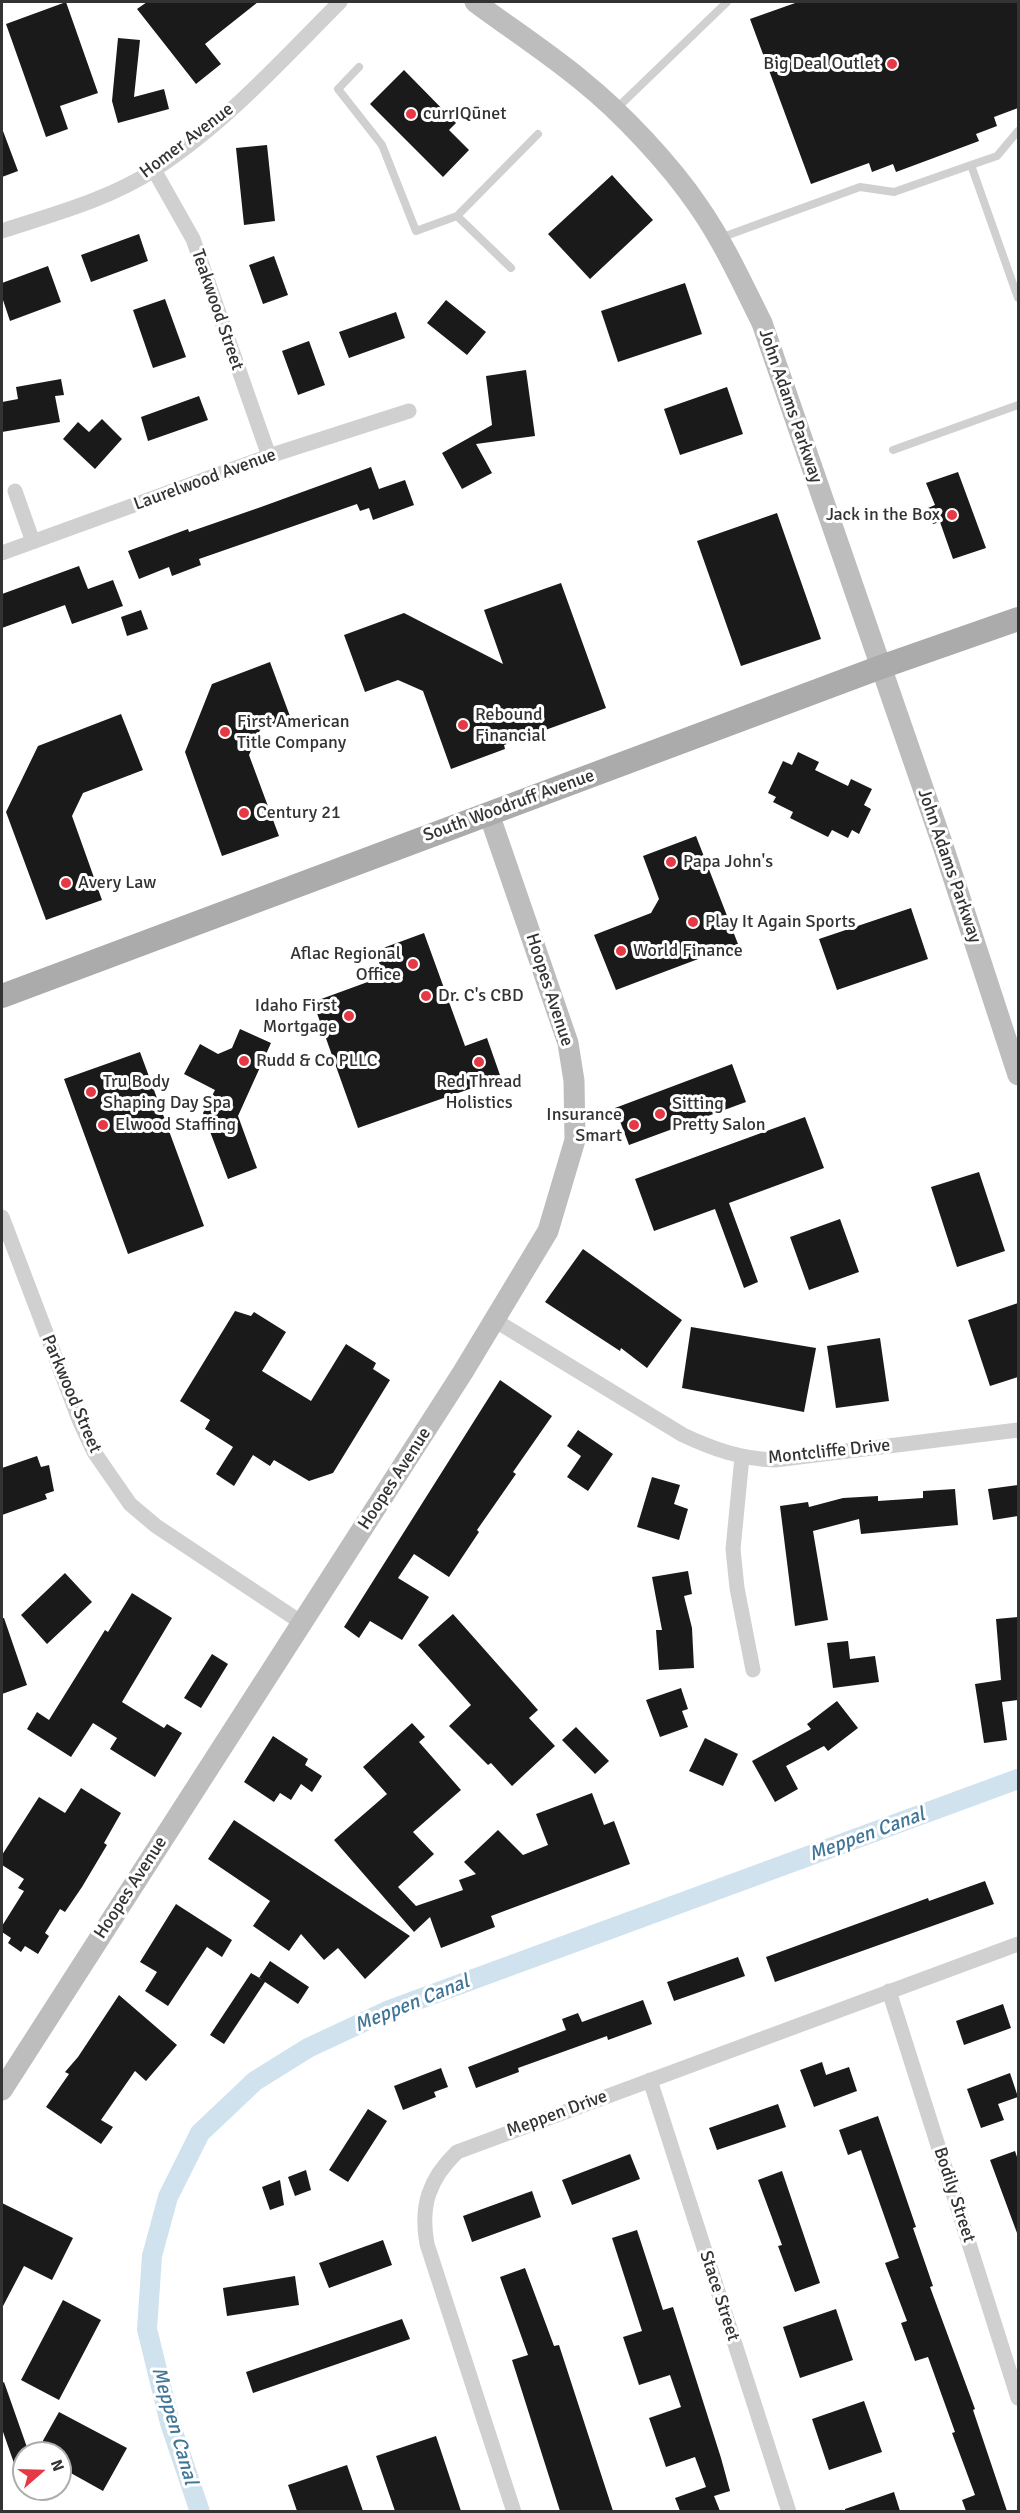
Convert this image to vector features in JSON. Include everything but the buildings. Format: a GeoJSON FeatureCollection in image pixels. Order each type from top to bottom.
{"type":"FeatureCollection","features":[{"type":"Feature","properties":{"kind":"main road","name":"South Woodruff Avenue"},"geometry":{"type":"LineString","coordinates":[[2,996],[881,667],[1018,619]]}},
{"type":"Feature","properties":{"kind":"street","name":"Homer Avenue"},"geometry":{"type":"LineString","coordinates":[[2,231],[93,200],[154,170],[248,94],[340,2]]}},
{"type":"Feature","properties":{"kind":"street","name":"John Adams Parkway"},"geometry":{"type":"LineString","coordinates":[[475,2],[581,80],[614,111],[665,163],[699,206],[719,238],[762,323],[1018,1075]]}},
{"type":"Feature","properties":{"kind":"street","name":"Teakwood Street"},"geometry":{"type":"LineString","coordinates":[[154,170],[193,239],[269,456]]}},
{"type":"Feature","properties":{"kind":"street","name":"Laurelwood Avenue"},"geometry":{"type":"LineString","coordinates":[[2,553],[269,456],[409,411]]}},
{"type":"Feature","properties":{"kind":"street"},"geometry":{"type":"LineString","coordinates":[[15,492],[33,542]]}},
{"type":"Feature","properties":{"kind":"street","name":"Hoopes Avenue"},"geometry":{"type":"LineString","coordinates":[[2,2090],[496,1321],[548,1231],[575,1140],[574,1089],[568,1043],[489,814]]}},
{"type":"Feature","properties":{"kind":"street","name":"Parkwood Street"},"geometry":{"type":"LineString","coordinates":[[2,1217],[80,1422],[94,1452],[130,1504],[156,1526],[302,1623]]}},
{"type":"Feature","properties":{"kind":"street","name":"Montcliffe Drive"},"geometry":{"type":"LineString","coordinates":[[496,1321],[682,1435],[714,1449],[742,1457],[775,1460],[1018,1430]]}},
{"type":"Feature","properties":{"kind":"street"},"geometry":{"type":"LineString","coordinates":[[742,1457],[734,1548],[737,1588],[753,1670]]}},
{"type":"Feature","properties":{"kind":"street","name":"Meppen Drive"},"geometry":{"type":"LineString","coordinates":[[514,2511],[427,2244],[422,2219],[431,2187],[442,2166],[457,2152],[1018,1944]]}},
{"type":"Feature","properties":{"kind":"street","name":"Bodily Street"},"geometry":{"type":"LineString","coordinates":[[889,1991],[1018,2398]]}},
{"type":"Feature","properties":{"kind":"street","name":"Stace Street"},"geometry":{"type":"LineString","coordinates":[[650,2080],[789,2511]]}},
{"type":"Feature","properties":{"kind":"lane"},"geometry":{"type":"LineString","coordinates":[[614,111],[727,2]]}},
{"type":"Feature","properties":{"kind":"lane"},"geometry":{"type":"LineString","coordinates":[[359,67],[338,89],[382,145],[416,231],[457,216],[538,134]]}},
{"type":"Feature","properties":{"kind":"lane"},"geometry":{"type":"LineString","coordinates":[[719,238],[860,187],[894,192],[997,156],[1018,131]]}},
{"type":"Feature","properties":{"kind":"lane"},"geometry":{"type":"LineString","coordinates":[[971,165],[1018,298]]}},
{"type":"Feature","properties":{"kind":"lane"},"geometry":{"type":"LineString","coordinates":[[457,216],[511,268]]}},
{"type":"Feature","properties":{"kind":"lane"},"geometry":{"type":"LineString","coordinates":[[893,450],[1018,405]]}},
{"type":"Feature","properties":{"kind":"waterway","name":"Meppen Canal"},"geometry":{"type":"LineString","coordinates":[[200,2512],[170,2423],[147,2329],[152,2256],[168,2197],[200,2133],[255,2081],[308,2048],[387,2011],[1018,1779]]}},
{"type":"Feature","properties":{"kind":"place","name":"Big Deal Outlet"},"geometry":{"type":"Point","coordinates":[892,64]}},
{"type":"Feature","properties":{"kind":"place","name":"currIQūnet"},"geometry":{"type":"Point","coordinates":[411,114]}},
{"type":"Feature","properties":{"kind":"place","name":"Jack in the Box"},"geometry":{"type":"Point","coordinates":[952,515]}},
{"type":"Feature","properties":{"kind":"place","name":"Rebound Financial"},"geometry":{"type":"Point","coordinates":[463,725]}},
{"type":"Feature","properties":{"kind":"place","name":"First American Title Company"},"geometry":{"type":"Point","coordinates":[225,732]}},
{"type":"Feature","properties":{"kind":"place","name":"Century 21"},"geometry":{"type":"Point","coordinates":[244,813]}},
{"type":"Feature","properties":{"kind":"place","name":"Papa John's"},"geometry":{"type":"Point","coordinates":[671,862]}},
{"type":"Feature","properties":{"kind":"place","name":"Avery Law"},"geometry":{"type":"Point","coordinates":[66,883]}},
{"type":"Feature","properties":{"kind":"place","name":"Play It Again Sports"},"geometry":{"type":"Point","coordinates":[693,922]}},
{"type":"Feature","properties":{"kind":"place","name":"World Finance"},"geometry":{"type":"Point","coordinates":[621,951]}},
{"type":"Feature","properties":{"kind":"place","name":"Aflac Regional Office"},"geometry":{"type":"Point","coordinates":[413,964]}},
{"type":"Feature","properties":{"kind":"place","name":"Dr. C's CBD"},"geometry":{"type":"Point","coordinates":[426,996]}},
{"type":"Feature","properties":{"kind":"place","name":"Idaho First Mortgage"},"geometry":{"type":"Point","coordinates":[349,1016]}},
{"type":"Feature","properties":{"kind":"place","name":"Rudd & Co PLLC"},"geometry":{"type":"Point","coordinates":[244,1061]}},
{"type":"Feature","properties":{"kind":"place","name":"Red Thread Holistics"},"geometry":{"type":"Point","coordinates":[479,1062]}},
{"type":"Feature","properties":{"kind":"place","name":"Tru Body Shaping Day Spa"},"geometry":{"type":"Point","coordinates":[91,1092]}},
{"type":"Feature","properties":{"kind":"place","name":"Sitting Pretty Salon"},"geometry":{"type":"Point","coordinates":[660,1114]}},
{"type":"Feature","properties":{"kind":"place","name":"Elwood Staffing"},"geometry":{"type":"Point","coordinates":[103,1125]}},
{"type":"Feature","properties":{"kind":"place","name":"Insurance Smart"},"geometry":{"type":"Point","coordinates":[634,1125]}}]}
